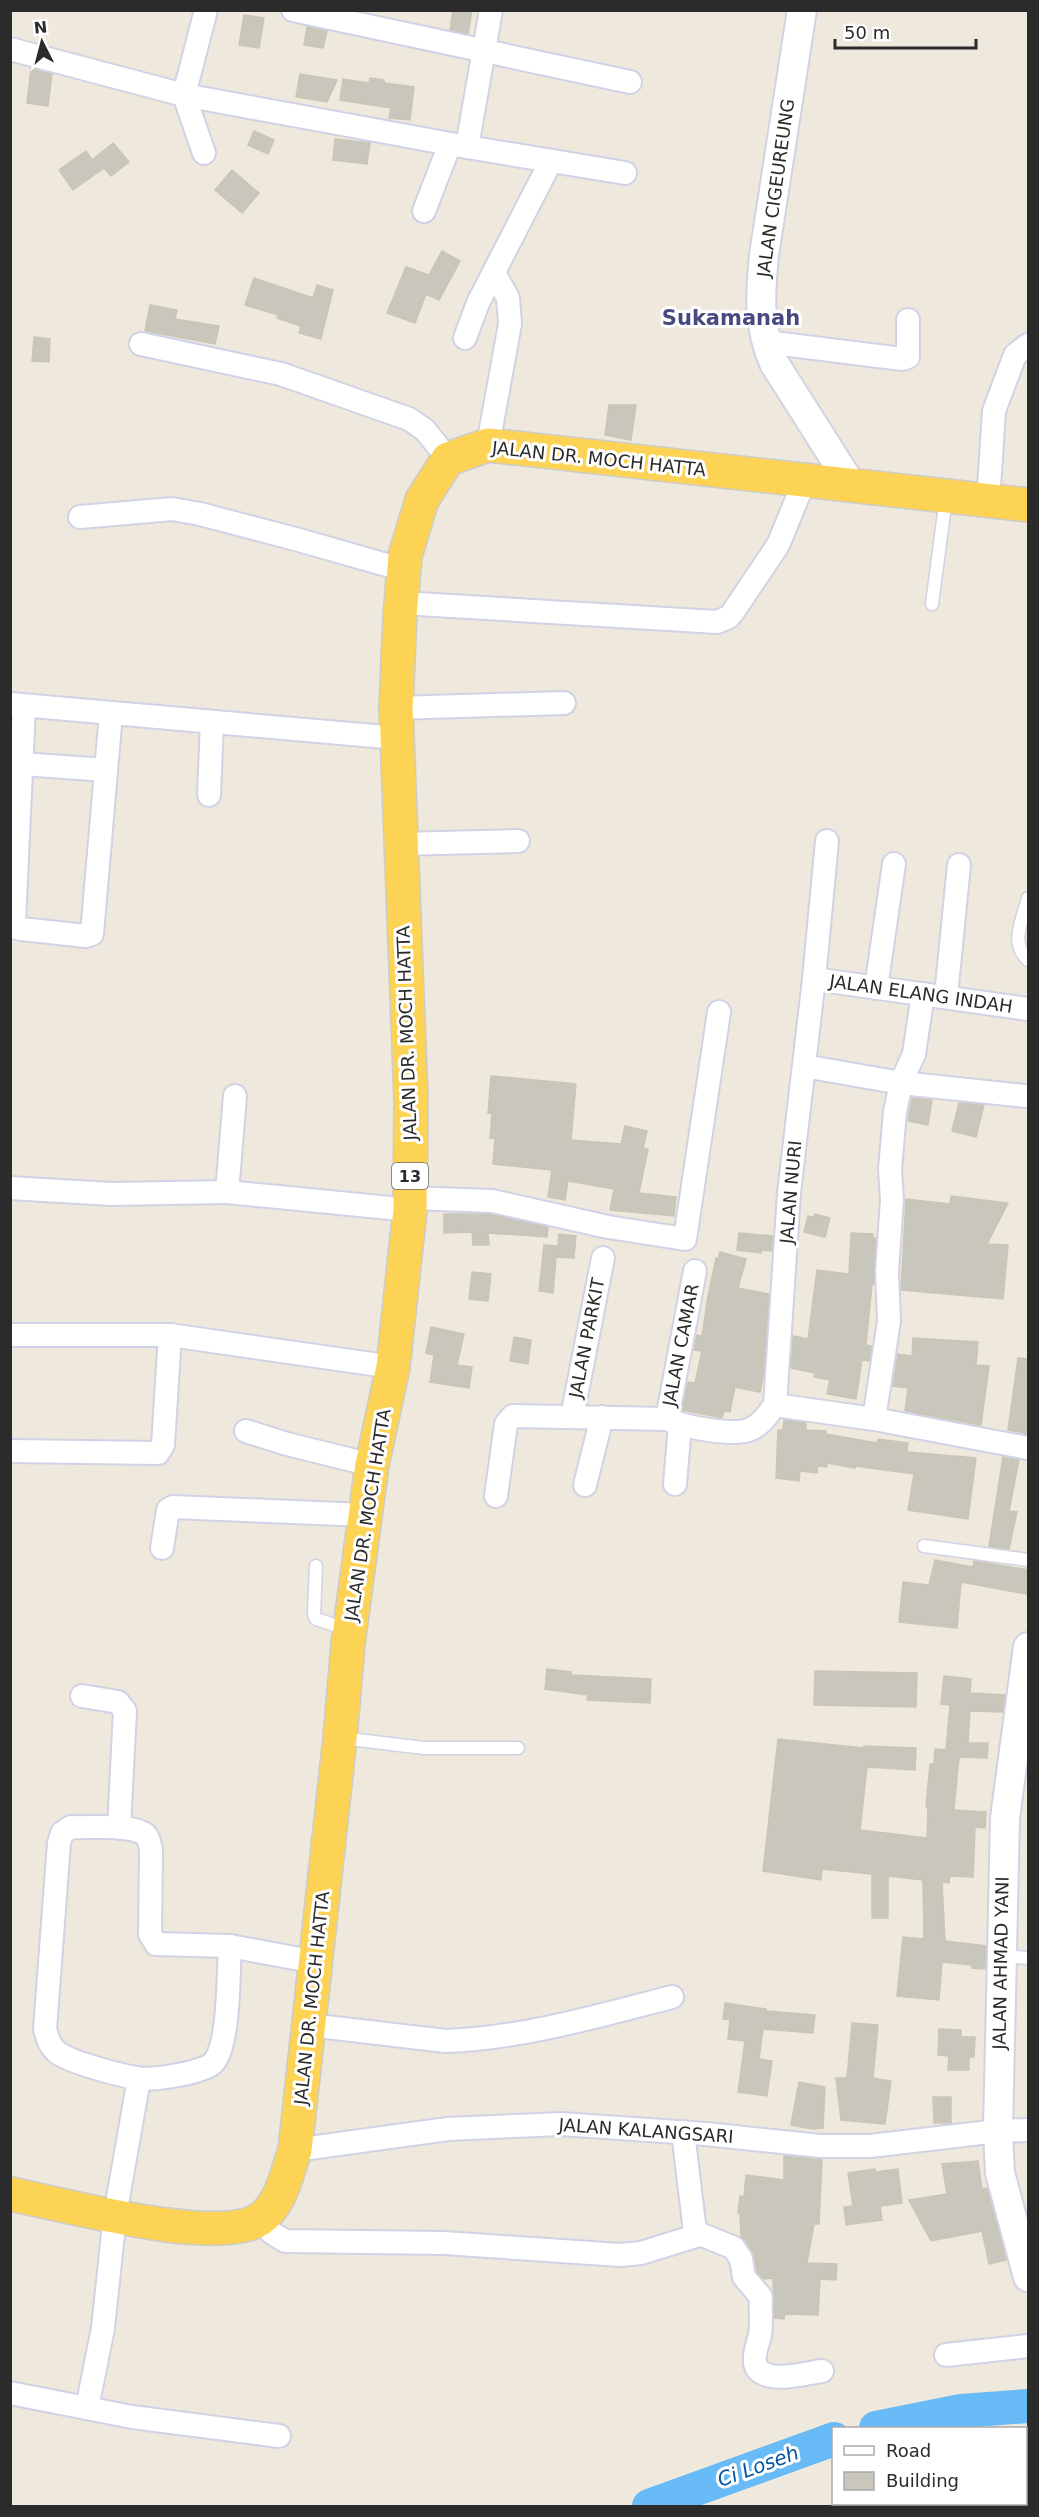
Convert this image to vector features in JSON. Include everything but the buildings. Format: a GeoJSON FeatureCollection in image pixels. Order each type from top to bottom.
{"type":"FeatureCollection","features":[{"type":"Feature","properties":{"kind":"highway","name":"JALAN DR. MOCH HATTA"},"geometry":{"type":"LineString","coordinates":[[259,2220],[269,2210],[282,2189],[295,2150],[350,1630],[372,1465],[393,1367],[410,1204],[411,1099],[396,723],[404,570],[410,534],[422,500],[448,459],[489,446],[1029,505]]}},
{"type":"Feature","properties":{"kind":"highway"},"geometry":{"type":"LineString","coordinates":[[10,2194],[193,2229],[243,2227],[259,2220]]}},
{"type":"Feature","properties":{"kind":"street"},"geometry":{"type":"LineString","coordinates":[[204,153],[184,95],[206,10]]}},
{"type":"Feature","properties":{"kind":"street"},"geometry":{"type":"LineString","coordinates":[[293,10],[485,49],[630,82]]}},
{"type":"Feature","properties":{"kind":"street"},"geometry":{"type":"LineString","coordinates":[[424,211],[459,145],[485,49],[491,10]]}},
{"type":"Feature","properties":{"kind":"street","name":"JALAN CIGEUREUNG"},"geometry":{"type":"LineString","coordinates":[[802,10],[761,280],[761,323],[774,363],[852,486]]}},
{"type":"Feature","properties":{"kind":"street"},"geometry":{"type":"LineString","coordinates":[[10,49],[184,95],[626,173]]}},
{"type":"Feature","properties":{"kind":"street"},"geometry":{"type":"LineString","coordinates":[[465,338],[478,303],[551,161]]}},
{"type":"Feature","properties":{"kind":"street"},"geometry":{"type":"LineString","coordinates":[[489,446],[510,324],[508,298],[494,273]]}},
{"type":"Feature","properties":{"kind":"street"},"geometry":{"type":"LineString","coordinates":[[766,342],[902,359],[908,357],[908,320]]}},
{"type":"Feature","properties":{"kind":"street"},"geometry":{"type":"LineString","coordinates":[[141,344],[281,374],[409,419],[425,430],[448,459]]}},
{"type":"Feature","properties":{"kind":"street"},"geometry":{"type":"LineString","coordinates":[[988,502],[994,411],[1015,355],[1029,345]]}},
{"type":"Feature","properties":{"kind":"street"},"geometry":{"type":"LineString","coordinates":[[401,603],[717,622],[729,617],[733,612],[778,545],[804,482]]}},
{"type":"Feature","properties":{"kind":"street"},"geometry":{"type":"LineString","coordinates":[[80,517],[172,509],[299,540],[404,570]]}},
{"type":"Feature","properties":{"kind":"street"},"geometry":{"type":"LineString","coordinates":[[111,713],[92,934],[86,936],[21,930],[15,926],[22,764],[17,705],[111,713],[212,722],[396,723],[564,703]]}},
{"type":"Feature","properties":{"kind":"street"},"geometry":{"type":"LineString","coordinates":[[209,795],[212,722]]}},
{"type":"Feature","properties":{"kind":"street"},"geometry":{"type":"LineString","coordinates":[[22,764],[106,770]]}},
{"type":"Feature","properties":{"kind":"street"},"geometry":{"type":"LineString","coordinates":[[400,844],[518,841]]}},
{"type":"Feature","properties":{"kind":"street","name":"JALAN NURI"},"geometry":{"type":"LineString","coordinates":[[775,1405],[789,1193],[814,979],[827,841]]}},
{"type":"Feature","properties":{"kind":"street"},"geometry":{"type":"LineString","coordinates":[[876,988],[894,864]]}},
{"type":"Feature","properties":{"kind":"street"},"geometry":{"type":"LineString","coordinates":[[874,1419],[889,1321],[887,1272],[892,1200],[890,1169],[895,1112],[901,1083],[914,1054],[934,995],[959,865]]}},
{"type":"Feature","properties":{"kind":"street","name":"JALAN ELANG INDAH"},"geometry":{"type":"LineString","coordinates":[[814,979],[1029,1009]]}},
{"type":"Feature","properties":{"kind":"street"},"geometry":{"type":"LineString","coordinates":[[10,1188],[111,1194],[227,1192],[410,1204],[492,1202],[608,1227],[685,1239],[719,1012]]}},
{"type":"Feature","properties":{"kind":"street"},"geometry":{"type":"LineString","coordinates":[[804,1066],[901,1083],[1024,1096]]}},
{"type":"Feature","properties":{"kind":"street"},"geometry":{"type":"LineString","coordinates":[[227,1192],[235,1096]]}},
{"type":"Feature","properties":{"kind":"street","name":"JALAN PARKIT"},"geometry":{"type":"LineString","coordinates":[[572,1417],[603,1258]]}},
{"type":"Feature","properties":{"kind":"street","name":"JALAN CAMAR"},"geometry":{"type":"LineString","coordinates":[[675,1484],[674,1422],[695,1271]]}},
{"type":"Feature","properties":{"kind":"street"},"geometry":{"type":"LineString","coordinates":[[10,1335],[170,1335],[393,1367]]}},
{"type":"Feature","properties":{"kind":"street"},"geometry":{"type":"LineString","coordinates":[[10,1450],[158,1453],[163,1446],[170,1335]]}},
{"type":"Feature","properties":{"kind":"street"},"geometry":{"type":"LineString","coordinates":[[496,1496],[507,1424],[513,1416],[602,1417],[674,1422],[739,1431],[748,1430],[761,1422],[775,1405],[874,1419],[1029,1449]]}},
{"type":"Feature","properties":{"kind":"street"},"geometry":{"type":"LineString","coordinates":[[585,1485],[602,1417]]}},
{"type":"Feature","properties":{"kind":"street"},"geometry":{"type":"LineString","coordinates":[[246,1431],[287,1444],[372,1465]]}},
{"type":"Feature","properties":{"kind":"street"},"geometry":{"type":"LineString","coordinates":[[162,1548],[168,1510],[173,1508],[365,1515]]}},
{"type":"Feature","properties":{"kind":"street","name":"JALAN AHMAD YANI"},"geometry":{"type":"LineString","coordinates":[[1029,1647],[1023,1722],[1005,1818],[1015,1957],[998,2131],[1000,2172],[1029,2277]]}},
{"type":"Feature","properties":{"kind":"street"},"geometry":{"type":"LineString","coordinates":[[82,1696],[118,1702],[125,1711],[119,1828]]}},
{"type":"Feature","properties":{"kind":"street"},"geometry":{"type":"LineString","coordinates":[[230,1946],[224,2038],[219,2055],[211,2065],[196,2071],[139,2079],[70,2060],[57,2052],[49,2043],[45,2029],[59,1843],[62,1833],[71,1827],[119,1828],[143,1833],[148,1838],[151,1849],[150,1934],[156,1944],[230,1946],[316,1962]]}},
{"type":"Feature","properties":{"kind":"street"},"geometry":{"type":"LineString","coordinates":[[309,2025],[446,2041],[467,2040],[561,2025],[672,1997]]}},
{"type":"Feature","properties":{"kind":"street"},"geometry":{"type":"LineString","coordinates":[[87,2408],[103,2328],[115,2215],[139,2079]]}},
{"type":"Feature","properties":{"kind":"street","name":"JALAN KALANGSARI"},"geometry":{"type":"LineString","coordinates":[[295,2150],[448,2128],[561,2124],[683,2132],[820,2146],[870,2146],[998,2131],[1029,2130]]}},
{"type":"Feature","properties":{"kind":"street"},"geometry":{"type":"LineString","coordinates":[[683,2132],[693,2228],[699,2235],[734,2248],[741,2259],[744,2277],[761,2297],[760,2334],[753,2354],[755,2364],[761,2373],[773,2376],[822,2372]]}},
{"type":"Feature","properties":{"kind":"street"},"geometry":{"type":"LineString","coordinates":[[259,2220],[272,2233],[285,2241],[444,2243],[620,2255],[641,2253],[699,2235]]}},
{"type":"Feature","properties":{"kind":"street"},"geometry":{"type":"LineString","coordinates":[[946,2355],[1029,2346]]}},
{"type":"Feature","properties":{"kind":"street"},"geometry":{"type":"LineString","coordinates":[[10,2393],[144,2419],[279,2436]]}},
{"type":"Feature","properties":{"kind":"lane"},"geometry":{"type":"LineString","coordinates":[[932,604],[947,497]]}},
{"type":"Feature","properties":{"kind":"lane"},"geometry":{"type":"LineString","coordinates":[[1029,898],[1017,941],[1021,953],[1029,960]]}},
{"type":"Feature","properties":{"kind":"lane"},"geometry":{"type":"LineString","coordinates":[[924,1546],[1029,1560]]}},
{"type":"Feature","properties":{"kind":"lane"},"geometry":{"type":"LineString","coordinates":[[316,1566],[314,1614],[316,1619],[350,1630]]}},
{"type":"Feature","properties":{"kind":"lane"},"geometry":{"type":"LineString","coordinates":[[340,1738],[424,1748],[518,1748]]}},
{"type":"Feature","properties":{"kind":"waterway","name":"Ci Loseh"},"geometry":{"type":"LineString","coordinates":[[881,2427],[961,2411],[1028,2406]]}},
{"type":"Feature","properties":{"kind":"waterway","name":"Ci Loseh"},"geometry":{"type":"LineString","coordinates":[[649,2506],[832,2440]]}},
{"type":"Feature","properties":{"kind":"district","name":"Sukamanah"},"geometry":{"type":"Point","coordinates":[731,318]}}]}
